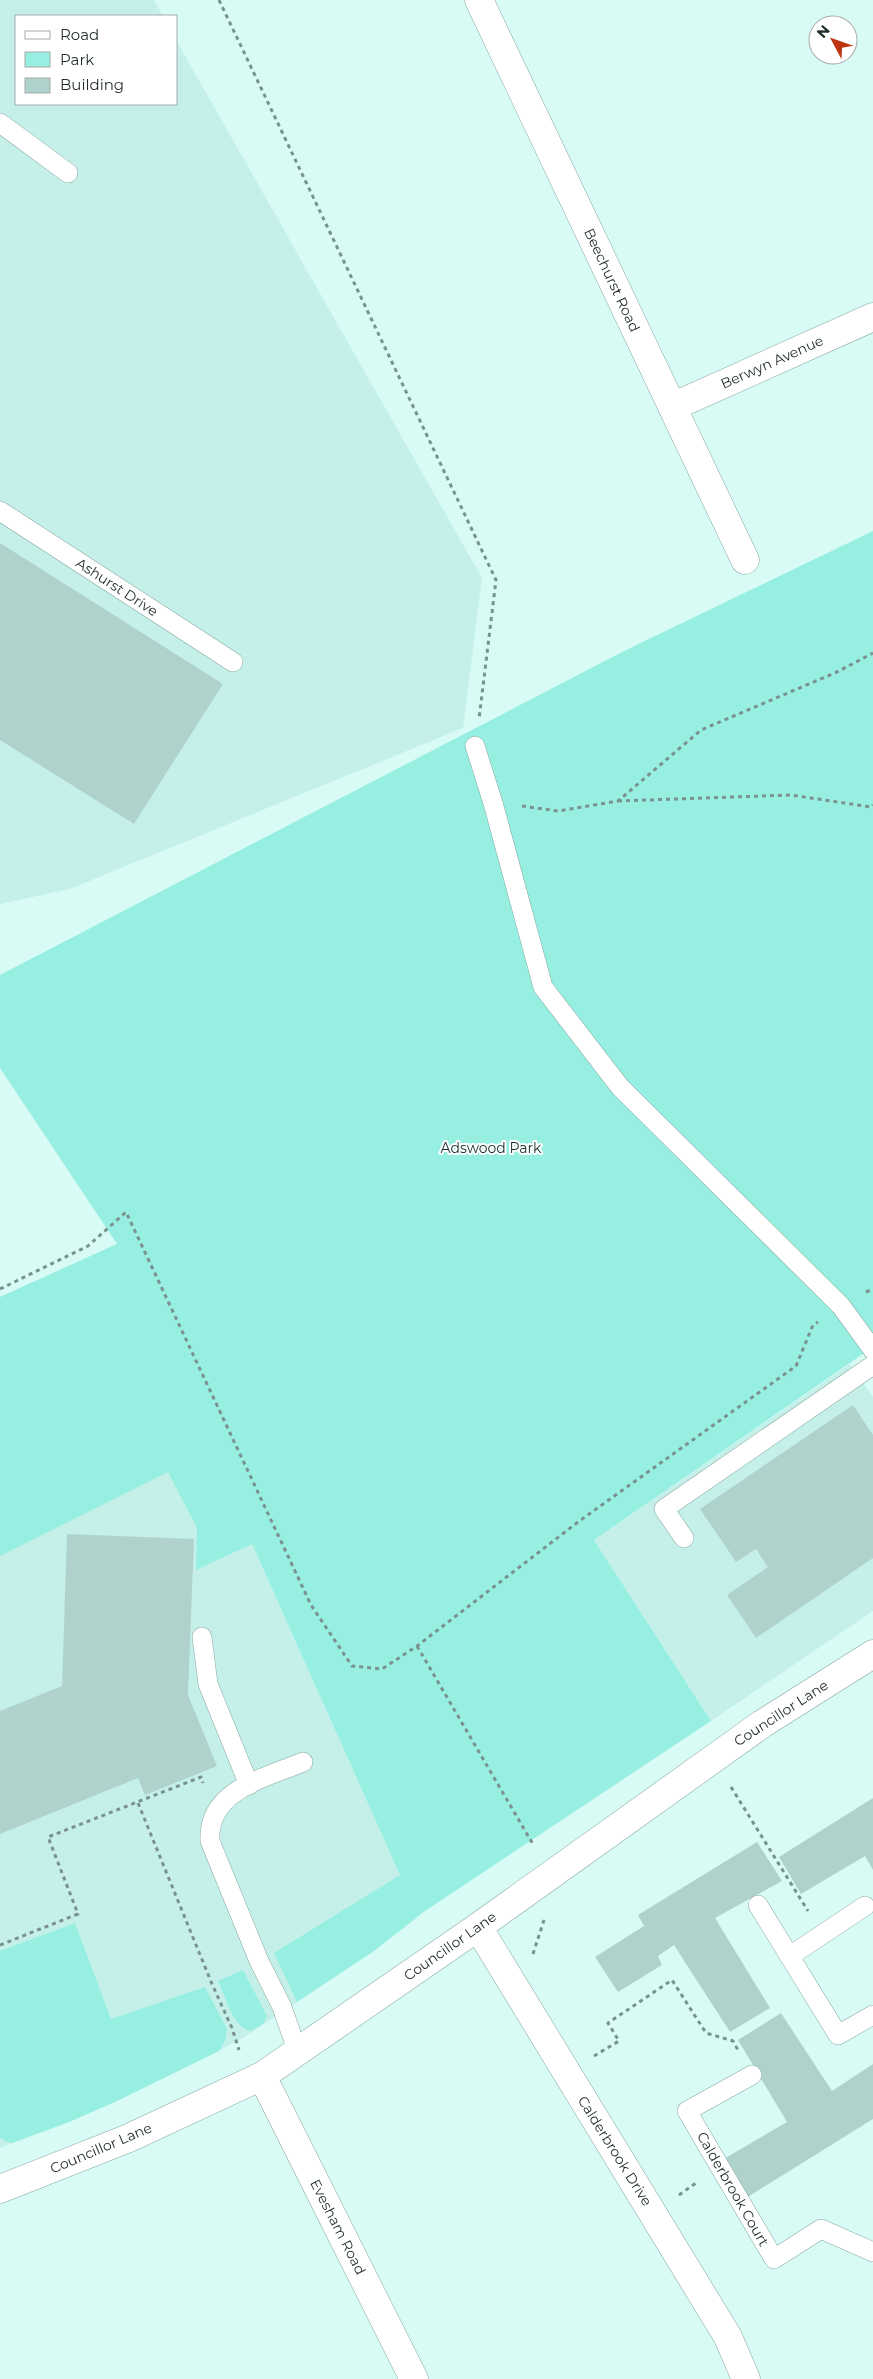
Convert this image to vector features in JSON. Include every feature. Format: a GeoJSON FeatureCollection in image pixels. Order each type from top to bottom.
{"type":"FeatureCollection","features":[{"type":"Feature","properties":{"kind":"street","name":"Beechurst Road"},"geometry":{"type":"LineString","coordinates":[[479,0],[745,560]]}},
{"type":"Feature","properties":{"kind":"street","name":"Berwyn Avenue"},"geometry":{"type":"LineString","coordinates":[[672,407],[873,317]]}},
{"type":"Feature","properties":{"kind":"street","name":"Councillor Lane"},"geometry":{"type":"LineString","coordinates":[[0,2189],[129,2138],[256,2079],[298,2053],[478,1927],[762,1724],[873,1654]]}},
{"type":"Feature","properties":{"kind":"street","name":"Calderbrook Drive"},"geometry":{"type":"LineString","coordinates":[[478,1927],[653,2211],[728,2337],[746,2379]]}},
{"type":"Feature","properties":{"kind":"street","name":"Evesham Road"},"geometry":{"type":"LineString","coordinates":[[256,2079],[414,2379]]}},
{"type":"Feature","properties":{"kind":"lane"},"geometry":{"type":"LineString","coordinates":[[0,123],[68,173]]}},
{"type":"Feature","properties":{"kind":"lane","name":"Ashurst Drive"},"geometry":{"type":"LineString","coordinates":[[0,511],[233,662]]}},
{"type":"Feature","properties":{"kind":"lane"},"geometry":{"type":"LineString","coordinates":[[475,746],[493,802],[543,987],[620,1087],[841,1306],[873,1350]]}},
{"type":"Feature","properties":{"kind":"lane"},"geometry":{"type":"LineString","coordinates":[[684,1538],[664,1509],[873,1365]]}},
{"type":"Feature","properties":{"kind":"lane"},"geometry":{"type":"LineString","coordinates":[[202,1637],[208,1684],[249,1785]]}},
{"type":"Feature","properties":{"kind":"lane"},"geometry":{"type":"LineString","coordinates":[[298,2053],[282,2007],[259,1961],[210,1841],[209,1827],[214,1812],[226,1798],[249,1785],[303,1762]]}},
{"type":"Feature","properties":{"kind":"lane"},"geometry":{"type":"LineString","coordinates":[[758,1905],[838,2035],[873,2015]]}},
{"type":"Feature","properties":{"kind":"lane"},"geometry":{"type":"LineString","coordinates":[[790,1956],[865,1906]]}},
{"type":"Feature","properties":{"kind":"lane","name":"Calderbrook Court"},"geometry":{"type":"LineString","coordinates":[[752,2075],[687,2111],[774,2259],[822,2229],[873,2252]]}},
{"type":"Feature","properties":{"kind":"path"},"geometry":{"type":"LineString","coordinates":[[219,0],[496,580],[475,746]]}},
{"type":"Feature","properties":{"kind":"path"},"geometry":{"type":"LineString","coordinates":[[618,801],[701,730],[837,672],[873,653]]}},
{"type":"Feature","properties":{"kind":"path"},"geometry":{"type":"LineString","coordinates":[[493,802],[558,811],[618,801],[791,795],[872,807]]}},
{"type":"Feature","properties":{"kind":"path"},"geometry":{"type":"LineString","coordinates":[[0,1288],[88,1246],[126,1212],[311,1605],[352,1666],[382,1669],[417,1646],[578,1522],[796,1366],[813,1325],[841,1306]]}},
{"type":"Feature","properties":{"kind":"path"},"geometry":{"type":"LineString","coordinates":[[417,1646],[536,1849]]}},
{"type":"Feature","properties":{"kind":"path"},"geometry":{"type":"LineString","coordinates":[[713,1759],[822,1934]]}},
{"type":"Feature","properties":{"kind":"path"},"geometry":{"type":"LineString","coordinates":[[0,1946],[78,1914],[48,1837],[201,1778],[214,1812]]}},
{"type":"Feature","properties":{"kind":"path"},"geometry":{"type":"LineString","coordinates":[[138,1803],[212,1984],[256,2079]]}},
{"type":"Feature","properties":{"kind":"path"},"geometry":{"type":"LineString","coordinates":[[532,1956],[549,1912]]}},
{"type":"Feature","properties":{"kind":"path"},"geometry":{"type":"LineString","coordinates":[[567,2074],[619,2041],[608,2023],[672,1980],[706,2033],[733,2041],[752,2075]]}},
{"type":"Feature","properties":{"kind":"path"},"geometry":{"type":"LineString","coordinates":[[653,2211],[720,2168]]}},
{"type":"Feature","properties":{"kind":"shaded area"},"geometry":{"type":"Polygon","coordinates":[[[0,0],[154,0],[162,15],[15,15],[15,105],[178,105],[178,44],[482,578],[463,728],[70,889],[0,904],[0,0]]]}},
{"type":"Feature","properties":{"kind":"shaded area"},"geometry":{"type":"Polygon","coordinates":[[[117,1244],[402,1879],[417,1918],[374,1951],[238,2041],[117,2101],[69,2122],[0,2148],[0,1297],[117,1244]]]}},
{"type":"Feature","properties":{"kind":"shaded area"},"geometry":{"type":"Polygon","coordinates":[[[850,1364],[873,1397],[873,1611],[711,1721],[594,1540],[850,1364]]]}},
{"type":"Feature","properties":{"kind":"green space","name":"Adswood Park"},"geometry":{"type":"Polygon","coordinates":[[[873,531],[873,1347],[594,1540],[711,1721],[422,1913],[374,1951],[297,2002],[274,1953],[400,1875],[252,1544],[196,1570],[197,1528],[168,1472],[0,1556],[0,1297],[117,1244],[0,1068],[0,975],[624,651],[873,531]]]}},
{"type":"Feature","properties":{"kind":"green space"},"geometry":{"type":"Polygon","coordinates":[[[75,1923],[111,2019],[205,1987],[227,2029],[225,2041],[219,2051],[117,2101],[69,2122],[12,2143],[5,2141],[0,2137],[0,1951],[75,1923]]]}},
{"type":"Feature","properties":{"kind":"green space"},"geometry":{"type":"Polygon","coordinates":[[[243,1970],[267,2016],[263,2024],[251,2031],[244,2028],[234,2018],[218,1981],[243,1970]]]}},
{"type":"Feature","properties":{"kind":"building"},"geometry":{"type":"Polygon","coordinates":[[[0,543],[223,684],[134,824],[0,740],[0,543]]]}},
{"type":"Feature","properties":{"kind":"building"},"geometry":{"type":"Polygon","coordinates":[[[853,1405],[873,1435],[873,1558],[756,1638],[727,1595],[768,1567],[756,1549],[736,1562],[700,1509],[853,1405]]]}},
{"type":"Feature","properties":{"kind":"building"},"geometry":{"type":"Polygon","coordinates":[[[67,1534],[194,1539],[188,1695],[217,1766],[145,1795],[138,1778],[0,1834],[0,1711],[62,1686],[67,1534]]]}},
{"type":"Feature","properties":{"kind":"building"},"geometry":{"type":"Polygon","coordinates":[[[873,1798],[873,1870],[865,1856],[801,1894],[779,1857],[873,1798]]]}},
{"type":"Feature","properties":{"kind":"building"},"geometry":{"type":"Polygon","coordinates":[[[757,1842],[782,1881],[715,1918],[770,2008],[730,2032],[674,1945],[658,1956],[662,1965],[618,1992],[595,1957],[644,1926],[638,1915],[757,1842]]]}},
{"type":"Feature","properties":{"kind":"building"},"geometry":{"type":"Polygon","coordinates":[[[781,2013],[832,2091],[873,2064],[873,2119],[746,2198],[722,2160],[787,2122],[738,2040],[781,2013]]]}}]}
